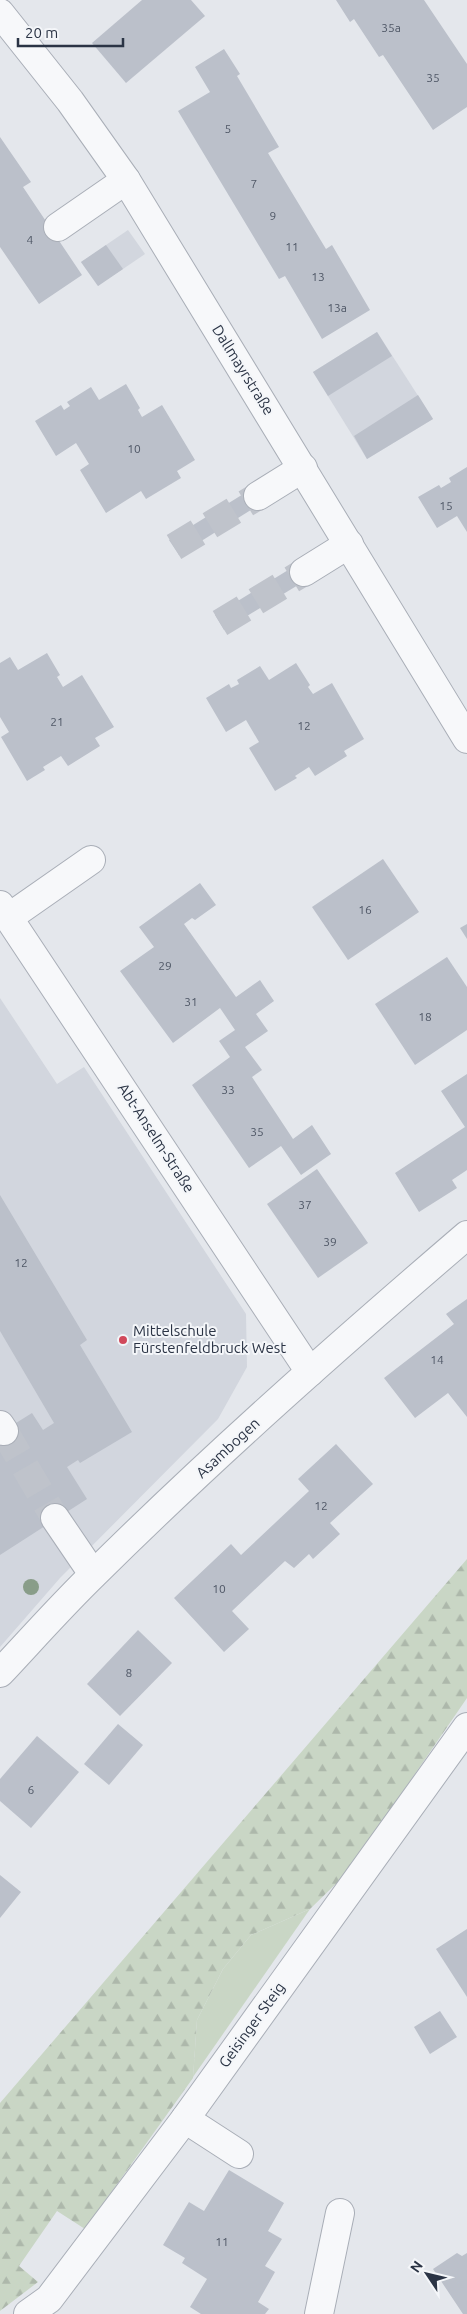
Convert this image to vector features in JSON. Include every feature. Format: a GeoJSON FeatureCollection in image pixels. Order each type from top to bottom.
{"type":"FeatureCollection","features":[{"type":"Feature","properties":{"kind":"street","name":"Dallmayrstraße"},"geometry":{"type":"LineString","coordinates":[[0,13],[70,101],[126,180],[467,739]]}},
{"type":"Feature","properties":{"kind":"street"},"geometry":{"type":"LineString","coordinates":[[58,227],[126,180]]}},
{"type":"Feature","properties":{"kind":"street"},"geometry":{"type":"LineString","coordinates":[[258,496],[303,468]]}},
{"type":"Feature","properties":{"kind":"street"},"geometry":{"type":"LineString","coordinates":[[304,572],[349,544]]}},
{"type":"Feature","properties":{"kind":"street"},"geometry":{"type":"LineString","coordinates":[[4,912],[90,860]]}},
{"type":"Feature","properties":{"kind":"street","name":"Abt-Anselm-Straße"},"geometry":{"type":"LineString","coordinates":[[4,912],[310,1372]]}},
{"type":"Feature","properties":{"kind":"street","name":"Asambogen"},"geometry":{"type":"LineString","coordinates":[[0,1673],[93,1574],[310,1372],[467,1235]]}},
{"type":"Feature","properties":{"kind":"street"},"geometry":{"type":"LineString","coordinates":[[56,1518],[93,1574]]}},
{"type":"Feature","properties":{"kind":"street","name":"Geisinger Steig"},"geometry":{"type":"LineString","coordinates":[[28,2314],[49,2299],[185,2119],[467,1727]]}},
{"type":"Feature","properties":{"kind":"street"},"geometry":{"type":"LineString","coordinates":[[185,2119],[239,2154]]}},
{"type":"Feature","properties":{"kind":"street"},"geometry":{"type":"LineString","coordinates":[[319,2314],[340,2214]]}},
{"type":"Feature","properties":{"kind":"shaded area"},"geometry":{"type":"Polygon","coordinates":[[[128,230],[145,254],[98,286],[81,262],[128,230]]]}},
{"type":"Feature","properties":{"kind":"shaded area"},"geometry":{"type":"Polygon","coordinates":[[[377,332],[433,419],[367,459],[313,372],[377,332]]]}},
{"type":"Feature","properties":{"kind":"shaded area","name":"Mittelschule Fürstenfeldbruck West"},"geometry":{"type":"Polygon","coordinates":[[[0,998],[57,1084],[84,1067],[246,1314],[247,1367],[218,1419],[60,1578],[0,1647],[0,998]]]}},
{"type":"Feature","properties":{"kind":"green space"},"geometry":{"type":"Polygon","coordinates":[[[467,1559],[467,1698],[347,1873],[310,1909],[251,1935],[223,1969],[197,2020],[193,2078],[85,2229],[57,2211],[19,2266],[38,2282],[0,2311],[0,2103],[467,1559]]]}},
{"type":"Feature","properties":{"kind":"green space"},"geometry":{"type":"Polygon","coordinates":[[[310,1909],[193,2077],[197,2020],[223,1969],[251,1935],[310,1909]]]}},
{"type":"Feature","properties":{"kind":"building"},"geometry":{"type":"Polygon","coordinates":[[[142,0],[191,0],[205,16],[126,83],[92,43],[142,0]]]}},
{"type":"Feature","properties":{"kind":"building"},"geometry":{"type":"Polygon","coordinates":[[[336,0],[424,0],[467,64],[467,107],[433,130],[383,55],[379,57],[354,19],[350,22],[336,0]]]}},
{"type":"Feature","properties":{"kind":"building"},"geometry":{"type":"Polygon","coordinates":[[[224,49],[240,74],[237,76],[279,147],[268,153],[326,249],[332,245],[370,310],[322,339],[285,276],[279,279],[178,111],[210,92],[195,67],[224,49]]]}},
{"type":"Feature","properties":{"kind":"building"},"geometry":{"type":"Polygon","coordinates":[[[0,137],[31,182],[23,187],[82,275],[39,304],[0,247],[0,137]]]}},
{"type":"Feature","properties":{"kind":"building"},"geometry":{"type":"Polygon","coordinates":[[[106,245],[123,269],[98,286],[81,262],[106,245]]]}},
{"type":"Feature","properties":{"kind":"building"},"geometry":{"type":"Polygon","coordinates":[[[377,332],[392,356],[328,396],[313,372],[377,332]]]}},
{"type":"Feature","properties":{"kind":"building"},"geometry":{"type":"Polygon","coordinates":[[[126,384],[140,408],[138,410],[142,417],[162,405],[195,460],[177,471],[181,478],[146,499],[141,491],[106,513],[80,470],[89,464],[76,443],[56,456],[35,421],[61,405],[64,410],[70,406],[67,402],[91,387],[99,400],[126,384]]]}},
{"type":"Feature","properties":{"kind":"building"},"geometry":{"type":"Polygon","coordinates":[[[418,395],[433,419],[367,459],[354,436],[418,395]]]}},
{"type":"Feature","properties":{"kind":"building"},"geometry":{"type":"Polygon","coordinates":[[[467,467],[467,532],[457,516],[437,528],[418,497],[439,485],[441,488],[451,482],[449,478],[467,467]]]}},
{"type":"Feature","properties":{"kind":"building"},"geometry":{"type":"Polygon","coordinates":[[[253,488],[262,503],[179,555],[169,540],[253,488]]]}},
{"type":"Feature","properties":{"kind":"building"},"geometry":{"type":"Polygon","coordinates":[[[298,564],[308,579],[224,630],[215,615],[298,564]]]}},
{"type":"Feature","properties":{"kind":"building"},"geometry":{"type":"Polygon","coordinates":[[[47,653],[60,675],[57,677],[63,687],[82,675],[114,727],[95,738],[100,746],[68,766],[61,756],[43,767],[45,770],[27,781],[1,737],[9,732],[0,717],[0,663],[10,657],[18,670],[47,653]]]}},
{"type":"Feature","properties":{"kind":"building"},"geometry":{"type":"Polygon","coordinates":[[[296,663],[310,685],[308,687],[313,694],[332,683],[364,739],[344,751],[347,756],[315,776],[309,767],[295,776],[297,778],[275,791],[249,748],[259,742],[246,720],[226,732],[206,698],[229,684],[231,688],[239,684],[237,680],[260,666],[269,680],[296,663]]]}},
{"type":"Feature","properties":{"kind":"building"},"geometry":{"type":"Polygon","coordinates":[[[383,859],[419,912],[348,960],[312,907],[383,859]]]}},
{"type":"Feature","properties":{"kind":"building"},"geometry":{"type":"Polygon","coordinates":[[[200,883],[216,905],[195,920],[192,918],[184,924],[236,997],[260,980],[274,1001],[256,1014],[268,1031],[245,1047],[262,1070],[252,1077],[293,1139],[312,1125],[331,1154],[301,1175],[281,1146],[249,1168],[192,1085],[230,1057],[219,1041],[235,1030],[220,1008],[173,1043],[120,971],[154,947],[139,927],[200,883]]]}},
{"type":"Feature","properties":{"kind":"building"},"geometry":{"type":"Polygon","coordinates":[[[467,924],[467,939],[460,928],[467,924]]]}},
{"type":"Feature","properties":{"kind":"building"},"geometry":{"type":"Polygon","coordinates":[[[447,957],[467,987],[467,1030],[415,1065],[375,1004],[447,957]]]}},
{"type":"Feature","properties":{"kind":"building"},"geometry":{"type":"Polygon","coordinates":[[[467,1074],[467,1170],[452,1180],[457,1188],[419,1212],[395,1173],[465,1127],[441,1091],[467,1074]]]}},
{"type":"Feature","properties":{"kind":"building"},"geometry":{"type":"Polygon","coordinates":[[[317,1169],[368,1243],[318,1278],[267,1204],[317,1169]]]}},
{"type":"Feature","properties":{"kind":"building"},"geometry":{"type":"Polygon","coordinates":[[[0,1195],[87,1340],[80,1345],[132,1432],[80,1463],[78,1460],[67,1467],[87,1499],[0,1555],[0,1433],[32,1413],[43,1430],[54,1423],[0,1331],[0,1195]]]}},
{"type":"Feature","properties":{"kind":"building"},"geometry":{"type":"Polygon","coordinates":[[[467,1299],[467,1417],[448,1393],[415,1418],[384,1378],[454,1324],[446,1314],[467,1299]]]}},
{"type":"Feature","properties":{"kind":"building"},"geometry":{"type":"Polygon","coordinates":[[[336,1444],[373,1484],[330,1523],[340,1534],[313,1559],[309,1554],[294,1568],[285,1561],[232,1611],[249,1629],[224,1652],[174,1598],[231,1544],[241,1555],[309,1491],[298,1479],[336,1444]]]}},
{"type":"Feature","properties":{"kind":"building"},"geometry":{"type":"Polygon","coordinates":[[[138,1630],[172,1663],[120,1716],[87,1684],[138,1630]]]}},
{"type":"Feature","properties":{"kind":"building"},"geometry":{"type":"Polygon","coordinates":[[[118,1724],[143,1745],[109,1785],[84,1764],[118,1724]]]}},
{"type":"Feature","properties":{"kind":"building"},"geometry":{"type":"Polygon","coordinates":[[[37,1736],[79,1772],[31,1828],[0,1801],[0,1779],[37,1736]]]}},
{"type":"Feature","properties":{"kind":"building"},"geometry":{"type":"Polygon","coordinates":[[[0,1875],[21,1892],[0,1918],[0,1875]]]}},
{"type":"Feature","properties":{"kind":"building"},"geometry":{"type":"Polygon","coordinates":[[[467,1929],[467,1997],[436,1949],[467,1929]]]}},
{"type":"Feature","properties":{"kind":"building"},"geometry":{"type":"Polygon","coordinates":[[[440,2011],[457,2037],[430,2054],[414,2027],[440,2011]]]}},
{"type":"Feature","properties":{"kind":"building"},"geometry":{"type":"Polygon","coordinates":[[[229,2170],[284,2203],[268,2231],[282,2239],[265,2266],[275,2272],[258,2302],[269,2309],[265,2314],[201,2314],[190,2307],[207,2279],[182,2263],[185,2258],[163,2245],[189,2202],[204,2211],[229,2170]]]}},
{"type":"Feature","properties":{"kind":"building"},"geometry":{"type":"Polygon","coordinates":[[[457,2253],[462,2256],[467,2253],[467,2314],[463,2314],[433,2269],[457,2253]]]}},
{"type":"Feature","properties":{"kind":"tunnel"},"geometry":{"type":"LineString","coordinates":[[174,547],[258,496]]}},
{"type":"Feature","properties":{"kind":"tunnel"},"geometry":{"type":"LineString","coordinates":[[220,623],[304,572]]}},
{"type":"Feature","properties":{"kind":"tunnel"},"geometry":{"type":"LineString","coordinates":[[4,1431],[55,1518]]}},
{"type":"Feature","properties":{"kind":"place","name":"Mittelschule Fürstenfeldbruck West"},"geometry":{"type":"Point","coordinates":[123,1340]}}]}
